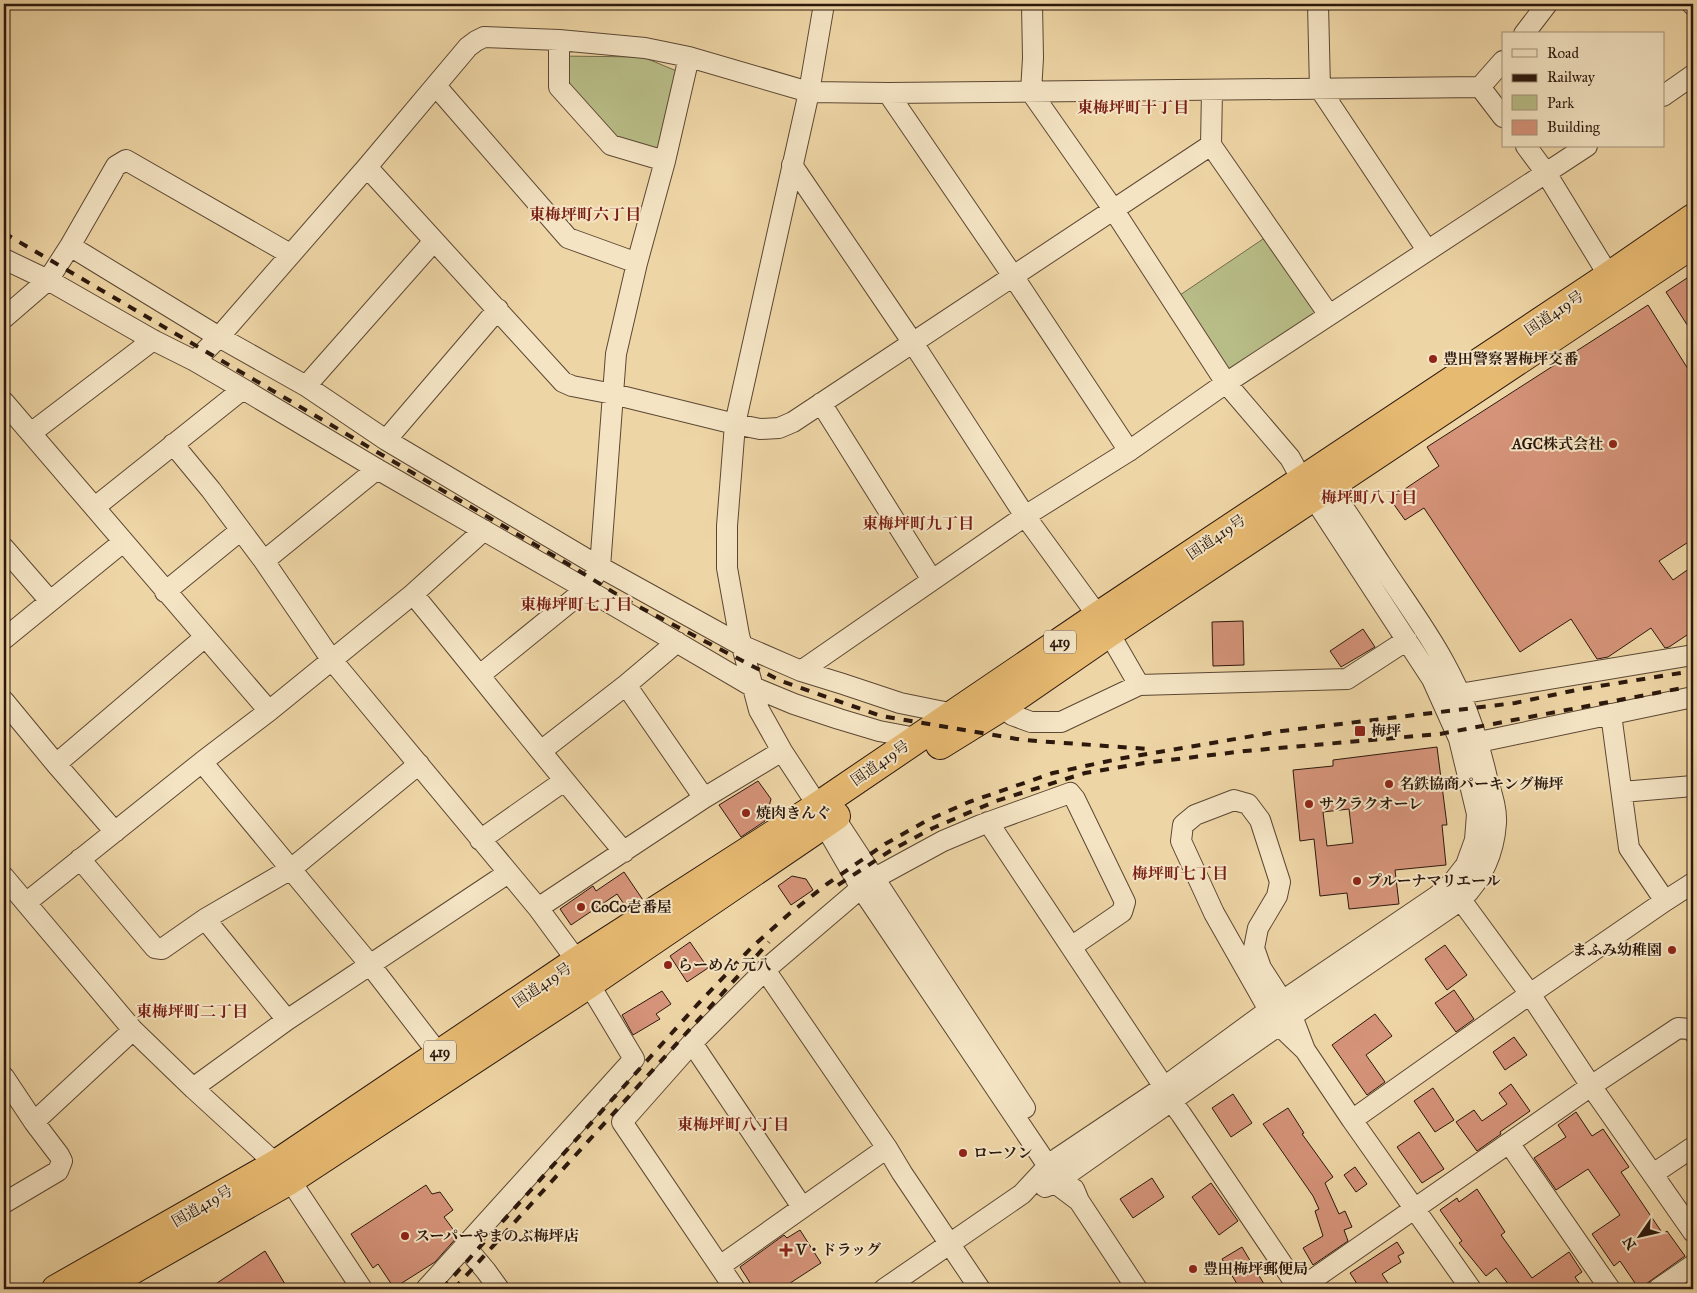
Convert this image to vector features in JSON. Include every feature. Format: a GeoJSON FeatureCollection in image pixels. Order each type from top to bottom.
{"type":"FeatureCollection","features":[{"type":"Feature","properties":{"kind":"highway","name":"国道419号"},"geometry":{"type":"LineString","coordinates":[[99,1289],[283,1172],[583,973],[825,816],[1003,706],[1103,625],[1310,478],[1693,218]]}},
{"type":"Feature","properties":{"kind":"highway","name":"国道419号"},"geometry":{"type":"LineString","coordinates":[[1310,478],[1693,244]]}},
{"type":"Feature","properties":{"kind":"highway","name":"国道419号"},"geometry":{"type":"LineString","coordinates":[[825,816],[916,738],[1103,625]]}},
{"type":"Feature","properties":{"kind":"highway","name":"国道419号"},"geometry":{"type":"LineString","coordinates":[[56,1289],[283,1172],[438,1053],[583,973]]}},
{"type":"Feature","properties":{"kind":"street"},"geometry":{"type":"LineString","coordinates":[[824,4],[809,92],[735,424],[727,568],[741,645],[759,710],[782,751],[1057,1171],[1137,1289]]}},
{"type":"Feature","properties":{"kind":"street"},"geometry":{"type":"LineString","coordinates":[[1032,4],[1033,58],[1031,92],[1113,209],[1226,383],[1310,478],[1425,630],[1444,662],[1479,742],[1496,821],[1489,855],[1482,875],[1461,900],[1281,1014]]}},
{"type":"Feature","properties":{"kind":"street"},"geometry":{"type":"LineString","coordinates":[[1318,4],[1320,89],[1427,250]]}},
{"type":"Feature","properties":{"kind":"street"},"geometry":{"type":"LineString","coordinates":[[1526,32],[1548,4]]}},
{"type":"Feature","properties":{"kind":"street"},"geometry":{"type":"LineString","coordinates":[[195,361],[219,337],[368,167],[468,47],[476,40],[484,37],[559,40],[645,48],[689,57],[809,92],[1031,92],[1480,87],[1502,61]]}},
{"type":"Feature","properties":{"kind":"street"},"geometry":{"type":"LineString","coordinates":[[559,40],[559,87],[611,145],[665,161]]}},
{"type":"Feature","properties":{"kind":"street"},"geometry":{"type":"LineString","coordinates":[[480,675],[586,589],[600,567],[616,354],[637,263],[665,161],[689,57]]}},
{"type":"Feature","properties":{"kind":"street"},"geometry":{"type":"LineString","coordinates":[[1664,95],[1693,74]]}},
{"type":"Feature","properties":{"kind":"street"},"geometry":{"type":"LineString","coordinates":[[436,86],[568,238],[637,263]]}},
{"type":"Feature","properties":{"kind":"street"},"geometry":{"type":"LineString","coordinates":[[1480,87],[1502,116]]}},
{"type":"Feature","properties":{"kind":"street"},"geometry":{"type":"LineString","coordinates":[[1212,90],[1212,145],[1329,315]]}},
{"type":"Feature","properties":{"kind":"street"},"geometry":{"type":"LineString","coordinates":[[888,93],[1013,276],[1128,450]]}},
{"type":"Feature","properties":{"kind":"street"},"geometry":{"type":"LineString","coordinates":[[368,167],[434,241],[498,308],[563,382],[572,386],[760,429],[785,426],[1212,145]]}},
{"type":"Feature","properties":{"kind":"street"},"geometry":{"type":"LineString","coordinates":[[1527,148],[1546,173],[1609,276]]}},
{"type":"Feature","properties":{"kind":"street"},"geometry":{"type":"LineString","coordinates":[[801,671],[1025,516],[1128,450],[1226,383],[1584,148]]}},
{"type":"Feature","properties":{"kind":"street"},"geometry":{"type":"LineString","coordinates":[[4,318],[48,280],[116,166],[126,160],[290,254]]}},
{"type":"Feature","properties":{"kind":"street"},"geometry":{"type":"LineString","coordinates":[[792,166],[913,343],[1025,516],[1103,625],[1139,685]]}},
{"type":"Feature","properties":{"kind":"street"},"geometry":{"type":"LineString","coordinates":[[306,386],[434,241]]}},
{"type":"Feature","properties":{"kind":"street"},"geometry":{"type":"LineString","coordinates":[[70,246],[219,337],[306,386],[386,440],[600,567],[741,645],[801,671],[900,704],[954,714]]}},
{"type":"Feature","properties":{"kind":"street"},"geometry":{"type":"LineString","coordinates":[[4,259],[48,280],[153,340],[195,361],[753,688],[847,722],[879,731],[916,738]]}},
{"type":"Feature","properties":{"kind":"street"},"geometry":{"type":"LineString","coordinates":[[386,440],[498,308]]}},
{"type":"Feature","properties":{"kind":"street"},"geometry":{"type":"LineString","coordinates":[[31,432],[153,340]]}},
{"type":"Feature","properties":{"kind":"street"},"geometry":{"type":"LineString","coordinates":[[95,506],[243,389]]}},
{"type":"Feature","properties":{"kind":"street"},"geometry":{"type":"LineString","coordinates":[[4,402],[269,711]]}},
{"type":"Feature","properties":{"kind":"street"},"geometry":{"type":"LineString","coordinates":[[821,403],[932,580]]}},
{"type":"Feature","properties":{"kind":"street"},"geometry":{"type":"LineString","coordinates":[[173,444],[211,490],[264,561],[331,660],[538,908],[583,973],[634,1059],[426,1289]]}},
{"type":"Feature","properties":{"kind":"street"},"geometry":{"type":"LineString","coordinates":[[264,561],[377,469]]}},
{"type":"Feature","properties":{"kind":"street"},"geometry":{"type":"LineString","coordinates":[[884,1289],[1168,1095],[1281,1014],[1437,896],[1452,883],[1466,865],[1475,840],[1477,814],[1459,739],[1432,679],[1310,478]]}},
{"type":"Feature","properties":{"kind":"street"},"geometry":{"type":"LineString","coordinates":[[166,592],[241,530]]}},
{"type":"Feature","properties":{"kind":"street"},"geometry":{"type":"LineString","coordinates":[[26,902],[414,594],[484,530]]}},
{"type":"Feature","properties":{"kind":"street"},"geometry":{"type":"LineString","coordinates":[[4,639],[123,542]]}},
{"type":"Feature","properties":{"kind":"street"},"geometry":{"type":"LineString","coordinates":[[4,548],[50,601]]}},
{"type":"Feature","properties":{"kind":"street"},"geometry":{"type":"LineString","coordinates":[[414,594],[564,781],[624,852]]}},
{"type":"Feature","properties":{"kind":"street"},"geometry":{"type":"LineString","coordinates":[[56,764],[205,637]]}},
{"type":"Feature","properties":{"kind":"street"},"geometry":{"type":"LineString","coordinates":[[1003,706],[1012,715],[1031,722],[1060,722],[1139,685],[1347,679],[1407,640]]}},
{"type":"Feature","properties":{"kind":"street"},"geometry":{"type":"LineString","coordinates":[[541,751],[626,685],[677,642]]}},
{"type":"Feature","properties":{"kind":"street"},"geometry":{"type":"LineString","coordinates":[[1459,694],[1693,655]]}},
{"type":"Feature","properties":{"kind":"street"},"geometry":{"type":"LineString","coordinates":[[626,685],[704,798]]}},
{"type":"Feature","properties":{"kind":"street"},"geometry":{"type":"LineString","coordinates":[[1479,742],[1693,697]]}},
{"type":"Feature","properties":{"kind":"street"},"geometry":{"type":"LineString","coordinates":[[4,700],[115,832]]}},
{"type":"Feature","properties":{"kind":"street"},"geometry":{"type":"LineString","coordinates":[[1611,714],[1629,848],[1665,901]]}},
{"type":"Feature","properties":{"kind":"street"},"geometry":{"type":"LineString","coordinates":[[538,908],[704,798],[782,751]]}},
{"type":"Feature","properties":{"kind":"street"},"geometry":{"type":"LineString","coordinates":[[202,762],[371,966],[438,1053]]}},
{"type":"Feature","properties":{"kind":"street"},"geometry":{"type":"LineString","coordinates":[[80,859],[156,948],[162,949],[205,919],[291,868],[419,764]]}},
{"type":"Feature","properties":{"kind":"street"},"geometry":{"type":"LineString","coordinates":[[480,840],[564,781]]}},
{"type":"Feature","properties":{"kind":"street"},"geometry":{"type":"LineString","coordinates":[[1622,792],[1693,786]]}},
{"type":"Feature","properties":{"kind":"street"},"geometry":{"type":"LineString","coordinates":[[735,1289],[622,1122],[692,1043],[765,970],[868,883],[943,842],[988,822],[1070,793],[1075,799],[1125,902],[1122,912],[1071,947]]}},
{"type":"Feature","properties":{"kind":"street"},"geometry":{"type":"LineString","coordinates":[[1281,1014],[1254,948],[1258,928],[1277,896],[1280,882],[1260,820],[1248,804],[1234,800],[1195,815],[1183,824],[1181,841],[1214,913],[1281,1014],[1306,1050],[1352,1120],[1471,1289]]}},
{"type":"Feature","properties":{"kind":"street"},"geometry":{"type":"LineString","coordinates":[[988,822],[1168,1095],[1299,1289],[1415,1210],[1508,1143],[1678,1028],[1690,1029],[1693,1032]]}},
{"type":"Feature","properties":{"kind":"street"},"geometry":{"type":"LineString","coordinates":[[193,1088],[287,1020],[371,966],[508,872]]}},
{"type":"Feature","properties":{"kind":"street"},"geometry":{"type":"LineString","coordinates":[[4,877],[133,1030],[283,1172],[362,1289]]}},
{"type":"Feature","properties":{"kind":"street"},"geometry":{"type":"LineString","coordinates":[[1352,1120],[1530,994],[1665,901],[1693,884]]}},
{"type":"Feature","properties":{"kind":"street"},"geometry":{"type":"LineString","coordinates":[[1461,900],[1530,994],[1591,1086],[1693,1232]]}},
{"type":"Feature","properties":{"kind":"street"},"geometry":{"type":"LineString","coordinates":[[205,919],[287,1020]]}},
{"type":"Feature","properties":{"kind":"street"},"geometry":{"type":"LineString","coordinates":[[765,970],[887,1148],[948,1244],[980,1289]]}},
{"type":"Feature","properties":{"kind":"street"},"geometry":{"type":"LineString","coordinates":[[34,1122],[133,1030]]}},
{"type":"Feature","properties":{"kind":"street"},"geometry":{"type":"LineString","coordinates":[[692,1043],[802,1207]]}},
{"type":"Feature","properties":{"kind":"street"},"geometry":{"type":"LineString","coordinates":[[4,1077],[62,1161],[58,1171],[4,1202]]}},
{"type":"Feature","properties":{"kind":"street"},"geometry":{"type":"LineString","coordinates":[[1508,1143],[1610,1289]]}},
{"type":"Feature","properties":{"kind":"street"},"geometry":{"type":"LineString","coordinates":[[1653,1174],[1693,1147]]}},
{"type":"Feature","properties":{"kind":"street"},"geometry":{"type":"LineString","coordinates":[[720,1266],[887,1148]]}},
{"type":"Feature","properties":{"kind":"street"},"geometry":{"type":"LineString","coordinates":[[465,1246],[499,1289]]}},
{"type":"Feature","properties":{"kind":"street"},"geometry":{"type":"LineString","coordinates":[[1658,1289],[1693,1265]]}},
{"type":"Feature","properties":{"kind":"green space"},"geometry":{"type":"Polygon","coordinates":[[[558,56],[643,57],[679,72],[658,153],[619,141],[564,86],[558,56]]]}},
{"type":"Feature","properties":{"kind":"green space"},"geometry":{"type":"Polygon","coordinates":[[[1266,237],[1316,310],[1314,318],[1229,370],[1180,295],[1266,237]]]}},
{"type":"Feature","properties":{"kind":"building"},"geometry":{"type":"Polygon","coordinates":[[[1693,274],[1693,334],[1666,292],[1693,274]]]}},
{"type":"Feature","properties":{"kind":"building","name":"AGC株式会社"},"geometry":{"type":"Polygon","coordinates":[[[1648,305],[1693,377],[1693,539],[1659,561],[1673,580],[1693,566],[1693,631],[1665,648],[1651,628],[1608,657],[1597,659],[1571,619],[1520,652],[1424,508],[1405,520],[1390,499],[1439,466],[1427,447],[1648,305]]]}},
{"type":"Feature","properties":{"kind":"building"},"geometry":{"type":"Polygon","coordinates":[[[1243,621],[1244,665],[1213,666],[1212,622],[1243,621]]]}},
{"type":"Feature","properties":{"kind":"building"},"geometry":{"type":"Polygon","coordinates":[[[1363,629],[1375,647],[1341,667],[1330,651],[1363,629]]]}},
{"type":"Feature","properties":{"kind":"building"},"geometry":{"type":"Polygon","coordinates":[[[1437,747],[1447,825],[1442,825],[1446,865],[1395,870],[1399,904],[1349,909],[1347,893],[1320,896],[1314,839],[1300,841],[1293,770],[1333,766],[1333,760],[1437,747]],[[1349,809],[1323,812],[1327,846],[1353,843],[1349,809]]]}},
{"type":"Feature","properties":{"kind":"building","name":"焼肉きんぐ"},"geometry":{"type":"Polygon","coordinates":[[[758,781],[771,799],[765,821],[741,837],[719,805],[758,781]]]}},
{"type":"Feature","properties":{"kind":"building"},"geometry":{"type":"Polygon","coordinates":[[[624,872],[643,900],[628,910],[617,894],[571,925],[560,909],[593,886],[596,891],[624,872]]]}},
{"type":"Feature","properties":{"kind":"building"},"geometry":{"type":"Polygon","coordinates":[[[792,876],[806,879],[813,890],[791,905],[778,886],[792,876]]]}},
{"type":"Feature","properties":{"kind":"building"},"geometry":{"type":"Polygon","coordinates":[[[690,942],[708,968],[687,982],[670,956],[690,942]]]}},
{"type":"Feature","properties":{"kind":"building"},"geometry":{"type":"Polygon","coordinates":[[[1445,945],[1467,975],[1447,990],[1425,959],[1445,945]]]}},
{"type":"Feature","properties":{"kind":"building"},"geometry":{"type":"Polygon","coordinates":[[[1454,990],[1474,1019],[1456,1032],[1435,1003],[1454,990]]]}},
{"type":"Feature","properties":{"kind":"building"},"geometry":{"type":"Polygon","coordinates":[[[662,991],[671,1004],[656,1014],[660,1019],[633,1035],[622,1015],[662,991]]]}},
{"type":"Feature","properties":{"kind":"building"},"geometry":{"type":"Polygon","coordinates":[[[1375,1014],[1392,1036],[1366,1055],[1385,1082],[1367,1095],[1332,1045],[1375,1014]]]}},
{"type":"Feature","properties":{"kind":"building"},"geometry":{"type":"Polygon","coordinates":[[[1514,1037],[1527,1055],[1505,1070],[1493,1052],[1514,1037]]]}},
{"type":"Feature","properties":{"kind":"building"},"geometry":{"type":"Polygon","coordinates":[[[1511,1084],[1530,1111],[1477,1151],[1456,1122],[1474,1110],[1482,1121],[1507,1104],[1499,1093],[1511,1084]]]}},
{"type":"Feature","properties":{"kind":"building"},"geometry":{"type":"Polygon","coordinates":[[[1433,1088],[1454,1120],[1435,1132],[1414,1101],[1433,1088]]]}},
{"type":"Feature","properties":{"kind":"building"},"geometry":{"type":"Polygon","coordinates":[[[1233,1094],[1252,1123],[1231,1137],[1212,1108],[1233,1094]]]}},
{"type":"Feature","properties":{"kind":"building"},"geometry":{"type":"Polygon","coordinates":[[[1288,1108],[1304,1133],[1302,1134],[1333,1177],[1325,1183],[1339,1214],[1345,1211],[1352,1227],[1344,1230],[1348,1241],[1313,1265],[1303,1248],[1323,1236],[1315,1211],[1319,1209],[1313,1196],[1263,1124],[1288,1108]]]}},
{"type":"Feature","properties":{"kind":"building"},"geometry":{"type":"Polygon","coordinates":[[[1576,1112],[1592,1136],[1603,1129],[1629,1167],[1621,1172],[1663,1234],[1667,1231],[1685,1256],[1639,1289],[1620,1261],[1614,1266],[1592,1234],[1620,1215],[1588,1169],[1556,1190],[1534,1158],[1566,1137],[1558,1125],[1576,1112]]]}},
{"type":"Feature","properties":{"kind":"building"},"geometry":{"type":"Polygon","coordinates":[[[1419,1132],[1444,1169],[1422,1183],[1397,1147],[1419,1132]]]}},
{"type":"Feature","properties":{"kind":"building"},"geometry":{"type":"Polygon","coordinates":[[[1355,1167],[1367,1184],[1356,1192],[1344,1175],[1355,1167]]]}},
{"type":"Feature","properties":{"kind":"building"},"geometry":{"type":"Polygon","coordinates":[[[1152,1178],[1164,1197],[1133,1218],[1120,1199],[1152,1178]]]}},
{"type":"Feature","properties":{"kind":"building"},"geometry":{"type":"Polygon","coordinates":[[[1211,1183],[1238,1221],[1219,1235],[1192,1197],[1211,1183]]]}},
{"type":"Feature","properties":{"kind":"building","name":"スーパーやまのぶ梅坪店"},"geometry":{"type":"Polygon","coordinates":[[[426,1185],[432,1194],[440,1192],[453,1210],[444,1217],[458,1236],[435,1262],[394,1288],[378,1264],[373,1268],[351,1234],[426,1185]]]}},
{"type":"Feature","properties":{"kind":"building"},"geometry":{"type":"Polygon","coordinates":[[[1477,1189],[1505,1232],[1501,1235],[1532,1278],[1569,1252],[1582,1272],[1575,1277],[1583,1289],[1512,1289],[1496,1268],[1486,1276],[1459,1243],[1462,1241],[1440,1210],[1457,1198],[1459,1202],[1477,1189]]]}},
{"type":"Feature","properties":{"kind":"building","name":"V・ドラッグ"},"geometry":{"type":"Polygon","coordinates":[[[800,1230],[821,1263],[781,1289],[754,1289],[740,1267],[784,1235],[787,1238],[800,1230]]]}},
{"type":"Feature","properties":{"kind":"building"},"geometry":{"type":"Polygon","coordinates":[[[1397,1242],[1404,1253],[1398,1256],[1401,1262],[1382,1274],[1392,1289],[1367,1289],[1364,1284],[1359,1287],[1350,1273],[1397,1242]]]}},
{"type":"Feature","properties":{"kind":"building"},"geometry":{"type":"Polygon","coordinates":[[[1242,1247],[1267,1289],[1240,1289],[1222,1259],[1242,1247]]]}},
{"type":"Feature","properties":{"kind":"building"},"geometry":{"type":"Polygon","coordinates":[[[265,1251],[288,1289],[208,1289],[265,1251]]]}},
{"type":"Feature","properties":{"kind":"railway"},"geometry":{"type":"LineString","coordinates":[[4,233],[568,564],[626,600],[781,681],[881,716],[1023,740],[1148,749]]}},
{"type":"Feature","properties":{"kind":"railway"},"geometry":{"type":"LineString","coordinates":[[442,1289],[697,1005],[752,947],[827,884],[885,844],[928,820],[969,802],[1053,773],[1118,759],[1282,731],[1515,703],[1581,689],[1693,671]]}},
{"type":"Feature","properties":{"kind":"railway"},"geometry":{"type":"LineString","coordinates":[[838,885],[890,851],[933,828],[996,801],[1085,773],[1144,763],[1245,751],[1440,734],[1693,686]]}},
{"type":"Feature","properties":{"kind":"railway"},"geometry":{"type":"LineString","coordinates":[[454,1289],[769,942]]}},
{"type":"Feature","properties":{"kind":"place","name":"豊田警察署梅坪交番"},"geometry":{"type":"Point","coordinates":[1433,359]}},
{"type":"Feature","properties":{"kind":"place","name":"AGC株式会社"},"geometry":{"type":"Point","coordinates":[1613,444]}},
{"type":"Feature","properties":{"kind":"place","name":"梅坪"},"geometry":{"type":"Point","coordinates":[1360,731]}},
{"type":"Feature","properties":{"kind":"place","name":"名鉄協商パーキング梅坪"},"geometry":{"type":"Point","coordinates":[1389,784]}},
{"type":"Feature","properties":{"kind":"place","name":"サクラクオーレ"},"geometry":{"type":"Point","coordinates":[1309,804]}},
{"type":"Feature","properties":{"kind":"place","name":"焼肉きんぐ"},"geometry":{"type":"Point","coordinates":[746,813]}},
{"type":"Feature","properties":{"kind":"place","name":"プルーナマリエール"},"geometry":{"type":"Point","coordinates":[1357,881]}},
{"type":"Feature","properties":{"kind":"place","name":"CoCo壱番屋"},"geometry":{"type":"Point","coordinates":[581,907]}},
{"type":"Feature","properties":{"kind":"place","name":"まふみ幼稚園"},"geometry":{"type":"Point","coordinates":[1672,950]}},
{"type":"Feature","properties":{"kind":"place","name":"らーめん 元八"},"geometry":{"type":"Point","coordinates":[668,965]}},
{"type":"Feature","properties":{"kind":"place","name":"ローソン"},"geometry":{"type":"Point","coordinates":[963,1153]}},
{"type":"Feature","properties":{"kind":"place","name":"スーパーやまのぶ梅坪店"},"geometry":{"type":"Point","coordinates":[405,1236]}},
{"type":"Feature","properties":{"kind":"place","name":"V・ドラッグ"},"geometry":{"type":"Point","coordinates":[786,1250]}},
{"type":"Feature","properties":{"kind":"place","name":"豊田梅坪郵便局"},"geometry":{"type":"Point","coordinates":[1193,1269]}},
{"type":"Feature","properties":{"kind":"district","name":"東梅坪町十丁目"},"geometry":{"type":"Point","coordinates":[1133,107]}},
{"type":"Feature","properties":{"kind":"district","name":"東梅坪町六丁目"},"geometry":{"type":"Point","coordinates":[585,214]}},
{"type":"Feature","properties":{"kind":"district","name":"梅坪町八丁目"},"geometry":{"type":"Point","coordinates":[1369,497]}},
{"type":"Feature","properties":{"kind":"district","name":"東梅坪町九丁目"},"geometry":{"type":"Point","coordinates":[918,523]}},
{"type":"Feature","properties":{"kind":"district","name":"東梅坪町七丁目"},"geometry":{"type":"Point","coordinates":[576,604]}},
{"type":"Feature","properties":{"kind":"district","name":"梅坪町七丁目"},"geometry":{"type":"Point","coordinates":[1180,873]}},
{"type":"Feature","properties":{"kind":"district","name":"東梅坪町二丁目"},"geometry":{"type":"Point","coordinates":[192,1011]}},
{"type":"Feature","properties":{"kind":"district","name":"東梅坪町八丁目"},"geometry":{"type":"Point","coordinates":[733,1124]}}]}
